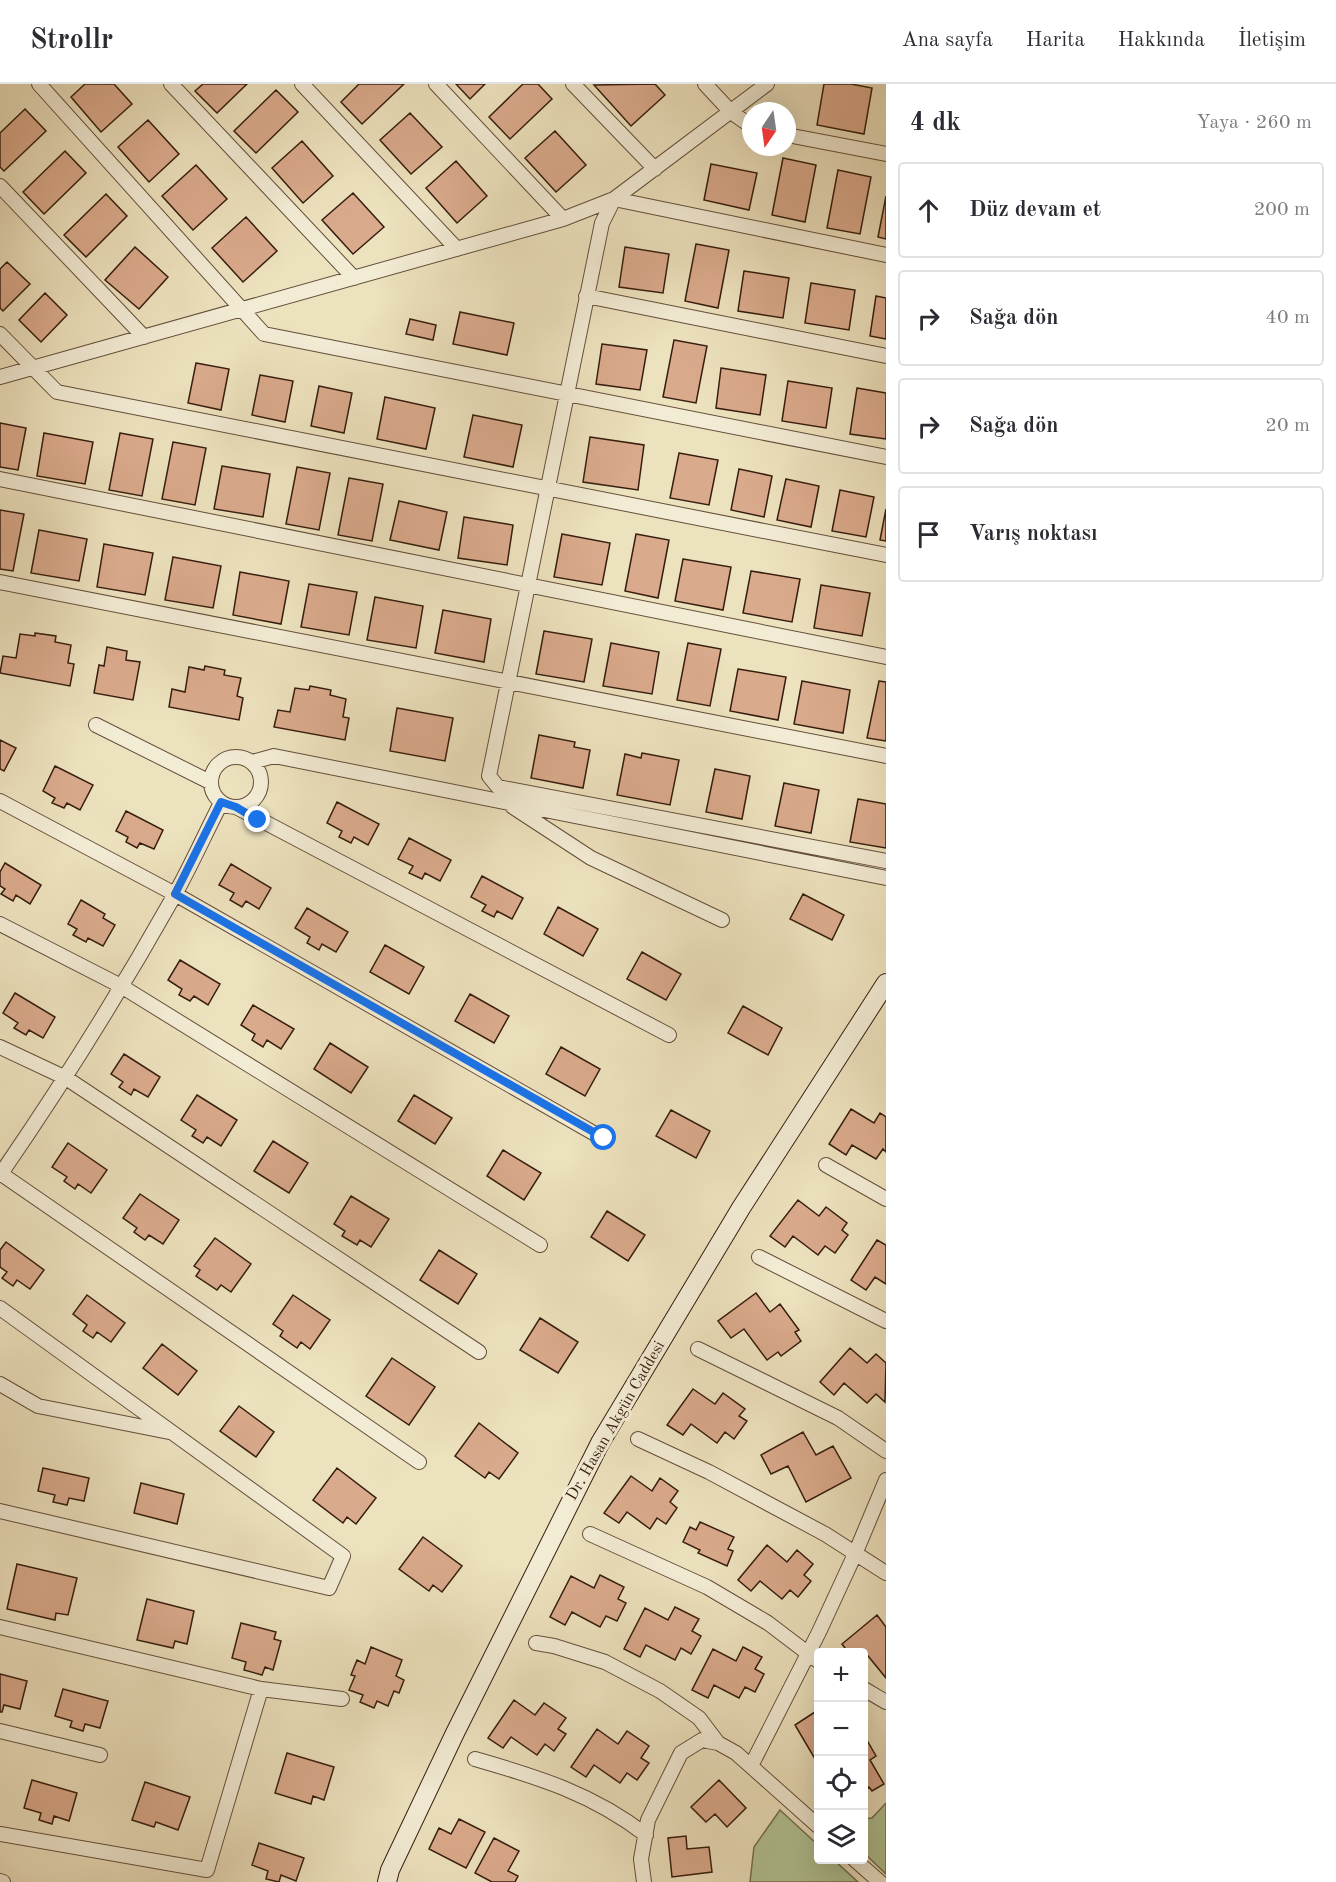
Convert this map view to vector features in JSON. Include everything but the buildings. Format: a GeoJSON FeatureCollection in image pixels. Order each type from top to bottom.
{"type":"FeatureCollection","features":[{"type":"Feature","properties":{"kind":"street"},"geometry":{"type":"LineString","coordinates":[[39,84],[264,334],[886,457]]}},
{"type":"Feature","properties":{"kind":"street"},"geometry":{"type":"LineString","coordinates":[[171,84],[354,278]]}},
{"type":"Feature","properties":{"kind":"street"},"geometry":{"type":"LineString","coordinates":[[302,84],[457,249]]}},
{"type":"Feature","properties":{"kind":"street"},"geometry":{"type":"LineString","coordinates":[[436,84],[563,219]]}},
{"type":"Feature","properties":{"kind":"street"},"geometry":{"type":"LineString","coordinates":[[573,84],[655,169]]}},
{"type":"Feature","properties":{"kind":"street"},"geometry":{"type":"LineString","coordinates":[[705,84],[731,112],[742,120]]}},
{"type":"Feature","properties":{"kind":"street"},"geometry":{"type":"LineString","coordinates":[[0,377],[563,219],[614,199],[767,84]]}},
{"type":"Feature","properties":{"kind":"street"},"geometry":{"type":"LineString","coordinates":[[796,137],[886,154]]}},
{"type":"Feature","properties":{"kind":"street"},"geometry":{"type":"LineString","coordinates":[[0,186],[144,337]]}},
{"type":"Feature","properties":{"kind":"street"},"geometry":{"type":"LineString","coordinates":[[614,199],[886,255]]}},
{"type":"Feature","properties":{"kind":"street"},"geometry":{"type":"LineString","coordinates":[[614,199],[602,223],[586,296],[489,776],[498,787],[886,861]]}},
{"type":"Feature","properties":{"kind":"street"},"geometry":{"type":"LineString","coordinates":[[586,296],[886,356]]}},
{"type":"Feature","properties":{"kind":"street"},"geometry":{"type":"LineString","coordinates":[[0,334],[57,392],[886,555]]}},
{"type":"Feature","properties":{"kind":"street"},"geometry":{"type":"LineString","coordinates":[[0,479],[886,657]]}},
{"type":"Feature","properties":{"kind":"street"},"geometry":{"type":"LineString","coordinates":[[0,582],[886,756]]}},
{"type":"Feature","properties":{"kind":"street"},"geometry":{"type":"LineString","coordinates":[[96,725],[210,782]]}},
{"type":"Feature","properties":{"kind":"street"},"geometry":{"type":"LineString","coordinates":[[252,762],[274,756],[886,878]]}},
{"type":"Feature","properties":{"kind":"street"},"geometry":{"type":"LineString","coordinates":[[236,807],[250,802],[259,790],[260,775],[252,762],[244,758],[228,758],[215,767],[210,782],[212,790],[221,802],[236,807],[669,1035]]}},
{"type":"Feature","properties":{"kind":"street"},"geometry":{"type":"LineString","coordinates":[[0,801],[175,894],[604,1138]]}},
{"type":"Feature","properties":{"kind":"street"},"geometry":{"type":"LineString","coordinates":[[221,802],[175,894],[122,986],[66,1078],[0,1174],[419,1462]]}},
{"type":"Feature","properties":{"kind":"street"},"geometry":{"type":"LineString","coordinates":[[506,803],[591,858],[722,921]]}},
{"type":"Feature","properties":{"kind":"street"},"geometry":{"type":"LineString","coordinates":[[0,924],[122,986],[540,1245]]}},
{"type":"Feature","properties":{"kind":"street","name":"Dr. Hasan Akgün Caddesi"},"geometry":{"type":"LineString","coordinates":[[387,1882],[390,1870],[455,1734],[600,1443],[741,1208],[886,983]]}},
{"type":"Feature","properties":{"kind":"street"},"geometry":{"type":"LineString","coordinates":[[0,1047],[66,1078],[479,1352]]}},
{"type":"Feature","properties":{"kind":"street"},"geometry":{"type":"LineString","coordinates":[[826,1165],[886,1198]]}},
{"type":"Feature","properties":{"kind":"street"},"geometry":{"type":"LineString","coordinates":[[759,1257],[886,1321]]}},
{"type":"Feature","properties":{"kind":"street"},"geometry":{"type":"LineString","coordinates":[[0,1308],[343,1556],[329,1588],[0,1511]]}},
{"type":"Feature","properties":{"kind":"street"},"geometry":{"type":"LineString","coordinates":[[698,1349],[838,1418],[886,1451]]}},
{"type":"Feature","properties":{"kind":"street"},"geometry":{"type":"LineString","coordinates":[[0,1384],[38,1406],[175,1433]]}},
{"type":"Feature","properties":{"kind":"street"},"geometry":{"type":"LineString","coordinates":[[638,1439],[720,1478],[825,1534],[886,1573]]}},
{"type":"Feature","properties":{"kind":"street"},"geometry":{"type":"LineString","coordinates":[[751,1766],[813,1658],[886,1480]]}},
{"type":"Feature","properties":{"kind":"street"},"geometry":{"type":"LineString","coordinates":[[590,1534],[707,1587],[768,1623],[813,1658]]}},
{"type":"Feature","properties":{"kind":"street"},"geometry":{"type":"LineString","coordinates":[[0,1627],[261,1689],[342,1699]]}},
{"type":"Feature","properties":{"kind":"street"},"geometry":{"type":"LineString","coordinates":[[536,1643],[554,1646],[605,1662],[660,1690],[699,1718],[718,1743]]}},
{"type":"Feature","properties":{"kind":"street"},"geometry":{"type":"LineString","coordinates":[[0,1833],[207,1870],[261,1689]]}},
{"type":"Feature","properties":{"kind":"street"},"geometry":{"type":"LineString","coordinates":[[868,1691],[886,1702]]}},
{"type":"Feature","properties":{"kind":"street"},"geometry":{"type":"LineString","coordinates":[[0,1731],[100,1755]]}},
{"type":"Feature","properties":{"kind":"street"},"geometry":{"type":"LineString","coordinates":[[644,1882],[641,1859],[648,1820],[681,1753],[702,1740],[718,1743],[736,1753],[814,1822]]}},
{"type":"Feature","properties":{"kind":"street"},"geometry":{"type":"LineString","coordinates":[[475,1759],[520,1772],[579,1794],[621,1816],[646,1835]]}},
{"type":"Feature","properties":{"kind":"street"},"geometry":{"type":"LineString","coordinates":[[860,1864],[880,1882]]}},
{"type":"Feature","properties":{"kind":"green space"},"geometry":{"type":"Polygon","coordinates":[[[886,1803],[886,1874],[868,1857],[868,1818],[872,1818],[886,1803]]]}},
{"type":"Feature","properties":{"kind":"green space"},"geometry":{"type":"Polygon","coordinates":[[[780,1810],[814,1841],[814,1864],[838,1864],[858,1882],[750,1882],[754,1847],[780,1810]]]}},
{"type":"Feature","properties":{"kind":"route"},"geometry":{"type":"LineString","coordinates":[[258,820],[236,807],[221,802],[175,894],[604,1138]]}}]}
